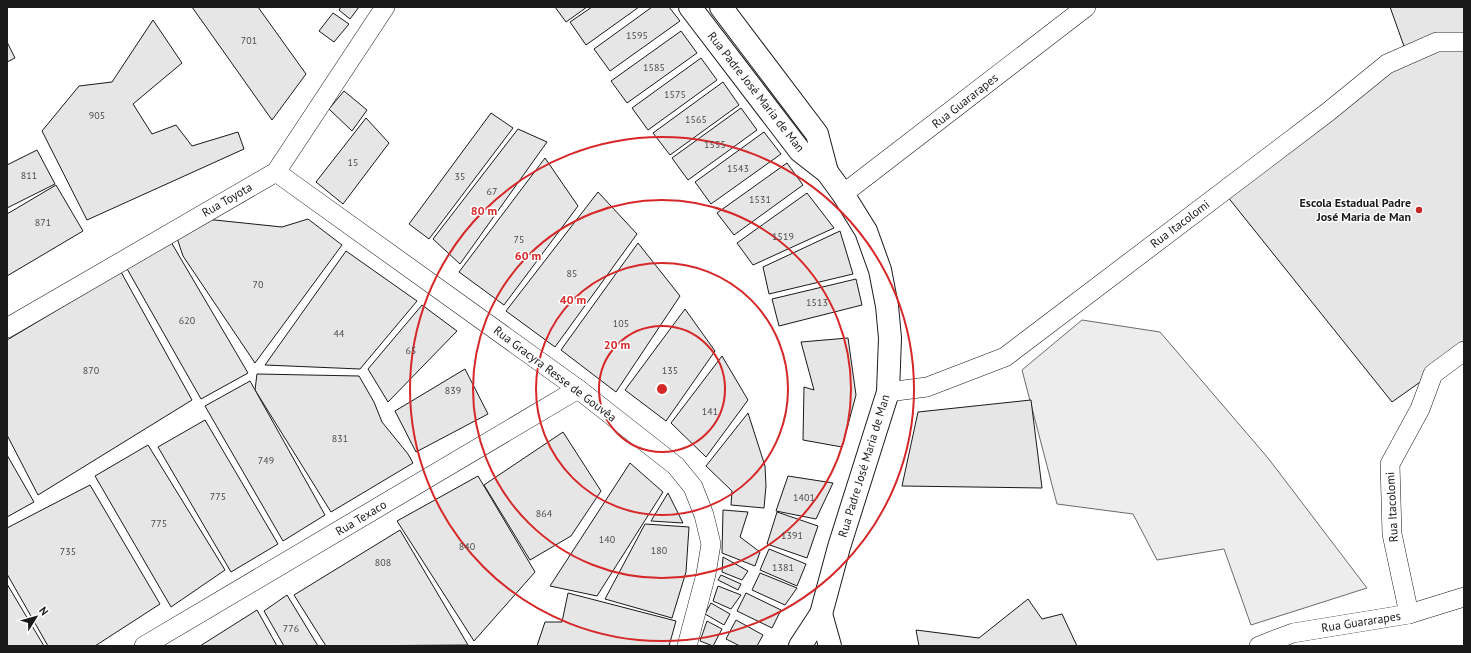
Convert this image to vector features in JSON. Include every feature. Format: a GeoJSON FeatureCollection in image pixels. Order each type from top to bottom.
{"type":"FeatureCollection","features":[{"type":"Feature","properties":{"kind":"street","name":"Rua Toyota"},"geometry":{"type":"LineString","coordinates":[[7,328],[276,172],[385,7]]}},
{"type":"Feature","properties":{"kind":"street","name":"Rua Padre José Maria de Man"},"geometry":{"type":"LineString","coordinates":[[722,7],[817,134],[827,172]]}},
{"type":"Feature","properties":{"kind":"street","name":"Rua Guararapes"},"geometry":{"type":"LineString","coordinates":[[843,194],[1086,7]]}},
{"type":"Feature","properties":{"kind":"street","name":"Rua Padre José Maria de Man"},"geometry":{"type":"LineString","coordinates":[[698,10],[800,151],[827,172],[843,194],[866,231],[880,270],[887,306],[890,338],[888,392],[839,546],[821,614],[800,646]]}},
{"type":"Feature","properties":{"kind":"street","name":"Rua Itacolomi"},"geometry":{"type":"LineString","coordinates":[[888,392],[926,387],[1005,357],[1328,112],[1387,64],[1437,42],[1464,42]]}},
{"type":"Feature","properties":{"kind":"street","name":"Rua Gracyra Resse de Gouvêa"},"geometry":{"type":"LineString","coordinates":[[276,172],[578,390],[676,466],[694,487],[704,515],[710,544],[706,574],[687,646]]}},
{"type":"Feature","properties":{"kind":"street","name":"Rua Itacolomi"},"geometry":{"type":"LineString","coordinates":[[1409,614],[1392,534],[1390,464],[1420,409],[1433,374],[1464,351]]}},
{"type":"Feature","properties":{"kind":"street","name":"Rua Texaco"},"geometry":{"type":"LineString","coordinates":[[144,646],[578,390]]}},
{"type":"Feature","properties":{"kind":"street","name":"Rua Guararapes"},"geometry":{"type":"LineString","coordinates":[[1259,646],[1293,633],[1409,614],[1464,597]]}},
{"type":"Feature","properties":{"kind":"street"},"geometry":{"type":"LineString","coordinates":[[821,614],[830,646]]}},
{"type":"Feature","properties":{"kind":"shaded area"},"geometry":{"type":"Polygon","coordinates":[[[1082,320],[1160,332],[1268,458],[1367,588],[1251,625],[1224,549],[1157,560],[1133,514],[1057,504],[1022,370],[1082,320]]]}},
{"type":"Feature","properties":{"kind":"building"},"geometry":{"type":"Polygon","coordinates":[[[192,7],[258,7],[306,74],[272,120],[192,7]]]}},
{"type":"Feature","properties":{"kind":"building"},"geometry":{"type":"Polygon","coordinates":[[[341,7],[359,7],[350,19],[339,10],[341,7]]]}},
{"type":"Feature","properties":{"kind":"building"},"geometry":{"type":"Polygon","coordinates":[[[555,7],[587,7],[566,22],[555,7]]]}},
{"type":"Feature","properties":{"kind":"building"},"geometry":{"type":"Polygon","coordinates":[[[592,7],[639,7],[586,45],[570,22],[592,7]]]}},
{"type":"Feature","properties":{"kind":"building"},"geometry":{"type":"Polygon","coordinates":[[[652,7],[669,7],[680,21],[610,71],[594,49],[652,7]]]}},
{"type":"Feature","properties":{"kind":"building"},"geometry":{"type":"Polygon","coordinates":[[[1390,7],[1464,7],[1464,37],[1405,49],[1390,7]]]}},
{"type":"Feature","properties":{"kind":"building"},"geometry":{"type":"Polygon","coordinates":[[[333,13],[349,24],[334,42],[319,31],[333,13]]]}},
{"type":"Feature","properties":{"kind":"building"},"geometry":{"type":"Polygon","coordinates":[[[153,20],[182,63],[133,104],[152,134],[176,125],[192,146],[238,132],[244,149],[87,220],[42,131],[79,86],[112,82],[153,20]]]}},
{"type":"Feature","properties":{"kind":"building"},"geometry":{"type":"Polygon","coordinates":[[[681,31],[697,53],[627,103],[611,81],[681,31]]]}},
{"type":"Feature","properties":{"kind":"building"},"geometry":{"type":"Polygon","coordinates":[[[7,42],[15,58],[7,62],[7,42]]]}},
{"type":"Feature","properties":{"kind":"building"},"geometry":{"type":"Polygon","coordinates":[[[1437,42],[1464,48],[1464,351],[1392,402],[1227,196],[1328,112],[1358,100],[1382,68],[1437,42]]]}},
{"type":"Feature","properties":{"kind":"building"},"geometry":{"type":"Polygon","coordinates":[[[701,58],[717,80],[648,130],[632,108],[701,58]]]}},
{"type":"Feature","properties":{"kind":"building"},"geometry":{"type":"Polygon","coordinates":[[[723,82],[739,105],[670,155],[653,133],[723,82]]]}},
{"type":"Feature","properties":{"kind":"building"},"geometry":{"type":"Polygon","coordinates":[[[344,91],[367,110],[352,131],[329,109],[344,91]]]}},
{"type":"Feature","properties":{"kind":"building"},"geometry":{"type":"Polygon","coordinates":[[[741,108],[757,130],[688,180],[672,158],[741,108]]]}},
{"type":"Feature","properties":{"kind":"building"},"geometry":{"type":"Polygon","coordinates":[[[491,113],[513,128],[429,239],[409,224],[491,113]]]}},
{"type":"Feature","properties":{"kind":"building"},"geometry":{"type":"Polygon","coordinates":[[[366,118],[389,143],[343,204],[316,182],[366,118]]]}},
{"type":"Feature","properties":{"kind":"building"},"geometry":{"type":"Polygon","coordinates":[[[518,129],[547,142],[460,264],[433,239],[518,129]]]}},
{"type":"Feature","properties":{"kind":"building"},"geometry":{"type":"Polygon","coordinates":[[[764,132],[781,154],[711,204],[695,182],[764,132]]]}},
{"type":"Feature","properties":{"kind":"building"},"geometry":{"type":"Polygon","coordinates":[[[37,150],[55,184],[7,208],[7,165],[37,150]]]}},
{"type":"Feature","properties":{"kind":"building"},"geometry":{"type":"Polygon","coordinates":[[[545,158],[578,206],[504,305],[459,272],[545,158]]]}},
{"type":"Feature","properties":{"kind":"building"},"geometry":{"type":"Polygon","coordinates":[[[787,163],[803,185],[734,235],[717,213],[787,163]]]}},
{"type":"Feature","properties":{"kind":"building"},"geometry":{"type":"Polygon","coordinates":[[[56,185],[83,231],[7,276],[7,214],[56,185]]]}},
{"type":"Feature","properties":{"kind":"building"},"geometry":{"type":"Polygon","coordinates":[[[598,192],[637,234],[555,347],[506,311],[598,192]]]}},
{"type":"Feature","properties":{"kind":"building"},"geometry":{"type":"Polygon","coordinates":[[[807,193],[834,228],[753,265],[737,243],[807,193]]]}},
{"type":"Feature","properties":{"kind":"building"},"geometry":{"type":"Polygon","coordinates":[[[205,219],[282,227],[308,219],[342,245],[255,363],[183,256],[176,235],[205,219]]]}},
{"type":"Feature","properties":{"kind":"building"},"geometry":{"type":"Polygon","coordinates":[[[840,231],[853,274],[769,294],[763,267],[840,231]]]}},
{"type":"Feature","properties":{"kind":"building"},"geometry":{"type":"Polygon","coordinates":[[[171,242],[248,373],[201,399],[126,267],[171,242]]]}},
{"type":"Feature","properties":{"kind":"building"},"geometry":{"type":"Polygon","coordinates":[[[638,243],[680,296],[616,392],[561,350],[638,243]]]}},
{"type":"Feature","properties":{"kind":"building"},"geometry":{"type":"Polygon","coordinates":[[[346,251],[417,301],[360,369],[265,365],[346,251]]]}},
{"type":"Feature","properties":{"kind":"building"},"geometry":{"type":"Polygon","coordinates":[[[121,272],[192,400],[38,495],[7,435],[7,340],[121,272]]]}},
{"type":"Feature","properties":{"kind":"building"},"geometry":{"type":"Polygon","coordinates":[[[856,279],[862,305],[779,326],[772,299],[856,279]]]}},
{"type":"Feature","properties":{"kind":"building"},"geometry":{"type":"Polygon","coordinates":[[[422,305],[457,331],[388,402],[368,369],[422,305]]]}},
{"type":"Feature","properties":{"kind":"building"},"geometry":{"type":"Polygon","coordinates":[[[685,309],[715,351],[666,421],[625,390],[685,309]]]}},
{"type":"Feature","properties":{"kind":"building"},"geometry":{"type":"Polygon","coordinates":[[[848,338],[856,395],[842,447],[803,440],[804,387],[814,390],[801,342],[848,338]]]}},
{"type":"Feature","properties":{"kind":"building"},"geometry":{"type":"Polygon","coordinates":[[[722,356],[748,400],[706,457],[671,423],[722,356]]]}},
{"type":"Feature","properties":{"kind":"building"},"geometry":{"type":"Polygon","coordinates":[[[465,369],[488,414],[416,452],[395,411],[465,369]]]}},
{"type":"Feature","properties":{"kind":"building"},"geometry":{"type":"Polygon","coordinates":[[[257,374],[359,376],[374,402],[382,422],[408,454],[413,463],[331,512],[255,390],[257,374]]]}},
{"type":"Feature","properties":{"kind":"building"},"geometry":{"type":"Polygon","coordinates":[[[250,381],[325,515],[283,541],[205,406],[250,381]]]}},
{"type":"Feature","properties":{"kind":"building"},"geometry":{"type":"Polygon","coordinates":[[[1031,400],[1042,488],[902,486],[918,412],[1031,400]]]}},
{"type":"Feature","properties":{"kind":"building"},"geometry":{"type":"Polygon","coordinates":[[[748,413],[765,466],[766,486],[764,508],[731,505],[732,491],[706,466],[748,413]]]}},
{"type":"Feature","properties":{"kind":"building"},"geometry":{"type":"Polygon","coordinates":[[[205,420],[278,544],[231,572],[158,447],[205,420]]]}},
{"type":"Feature","properties":{"kind":"building"},"geometry":{"type":"Polygon","coordinates":[[[563,432],[601,491],[571,536],[530,560],[484,485],[563,432]]]}},
{"type":"Feature","properties":{"kind":"building"},"geometry":{"type":"Polygon","coordinates":[[[148,445],[225,570],[171,607],[95,476],[148,445]]]}},
{"type":"Feature","properties":{"kind":"building"},"geometry":{"type":"Polygon","coordinates":[[[7,455],[34,502],[7,517],[7,455]]]}},
{"type":"Feature","properties":{"kind":"building"},"geometry":{"type":"Polygon","coordinates":[[[630,463],[663,492],[597,596],[550,586],[630,463]]]}},
{"type":"Feature","properties":{"kind":"building"},"geometry":{"type":"Polygon","coordinates":[[[478,476],[535,572],[474,641],[397,521],[478,476]]]}},
{"type":"Feature","properties":{"kind":"building"},"geometry":{"type":"Polygon","coordinates":[[[788,476],[833,483],[816,519],[776,511],[788,476]]]}},
{"type":"Feature","properties":{"kind":"building"},"geometry":{"type":"Polygon","coordinates":[[[90,485],[160,604],[95,646],[48,646],[7,574],[7,528],[90,485]]]}},
{"type":"Feature","properties":{"kind":"building"},"geometry":{"type":"Polygon","coordinates":[[[668,493],[683,523],[651,521],[668,493]]]}},
{"type":"Feature","properties":{"kind":"building"},"geometry":{"type":"Polygon","coordinates":[[[723,510],[748,512],[740,537],[760,552],[755,566],[722,553],[723,510]]]}},
{"type":"Feature","properties":{"kind":"building"},"geometry":{"type":"Polygon","coordinates":[[[777,512],[818,526],[807,558],[767,544],[777,512]]]}},
{"type":"Feature","properties":{"kind":"building"},"geometry":{"type":"Polygon","coordinates":[[[645,524],[689,527],[686,572],[672,618],[605,599],[645,524]]]}},
{"type":"Feature","properties":{"kind":"building"},"geometry":{"type":"Polygon","coordinates":[[[400,530],[468,645],[326,646],[294,595],[400,530]]]}},
{"type":"Feature","properties":{"kind":"building"},"geometry":{"type":"Polygon","coordinates":[[[769,549],[806,564],[797,586],[760,570],[769,549]]]}},
{"type":"Feature","properties":{"kind":"building"},"geometry":{"type":"Polygon","coordinates":[[[723,557],[748,571],[742,580],[722,572],[723,557]]]}},
{"type":"Feature","properties":{"kind":"building"},"geometry":{"type":"Polygon","coordinates":[[[760,573],[797,588],[785,605],[752,590],[760,573]]]}},
{"type":"Feature","properties":{"kind":"building"},"geometry":{"type":"Polygon","coordinates":[[[721,575],[741,584],[738,590],[718,580],[721,575]]]}},
{"type":"Feature","properties":{"kind":"building"},"geometry":{"type":"Polygon","coordinates":[[[7,584],[44,646],[7,646],[7,584]]]}},
{"type":"Feature","properties":{"kind":"building"},"geometry":{"type":"Polygon","coordinates":[[[718,586],[741,595],[731,609],[713,601],[718,586]]]}},
{"type":"Feature","properties":{"kind":"building"},"geometry":{"type":"Polygon","coordinates":[[[568,593],[676,621],[669,646],[537,646],[545,622],[562,622],[568,593]]]}},
{"type":"Feature","properties":{"kind":"building"},"geometry":{"type":"Polygon","coordinates":[[[746,593],[781,610],[772,628],[737,611],[746,593]]]}},
{"type":"Feature","properties":{"kind":"building"},"geometry":{"type":"Polygon","coordinates":[[[287,595],[318,646],[284,646],[264,611],[287,595]]]}},
{"type":"Feature","properties":{"kind":"building"},"geometry":{"type":"Polygon","coordinates":[[[1028,599],[1042,619],[1062,614],[1077,646],[919,646],[916,630],[979,638],[1028,599]]]}},
{"type":"Feature","properties":{"kind":"building"},"geometry":{"type":"Polygon","coordinates":[[[711,603],[730,614],[724,625],[705,614],[711,603]]]}},
{"type":"Feature","properties":{"kind":"building"},"geometry":{"type":"Polygon","coordinates":[[[257,610],[277,646],[200,646],[257,610]]]}},
{"type":"Feature","properties":{"kind":"building"},"geometry":{"type":"Polygon","coordinates":[[[736,620],[763,635],[757,646],[740,646],[726,639],[736,620]]]}},
{"type":"Feature","properties":{"kind":"building"},"geometry":{"type":"Polygon","coordinates":[[[707,621],[722,629],[713,646],[700,641],[707,621]]]}},
{"type":"Feature","properties":{"kind":"place","name":"Escola Estadual Padre José Maria de Man"},"geometry":{"type":"Point","coordinates":[1419,210]}}]}
